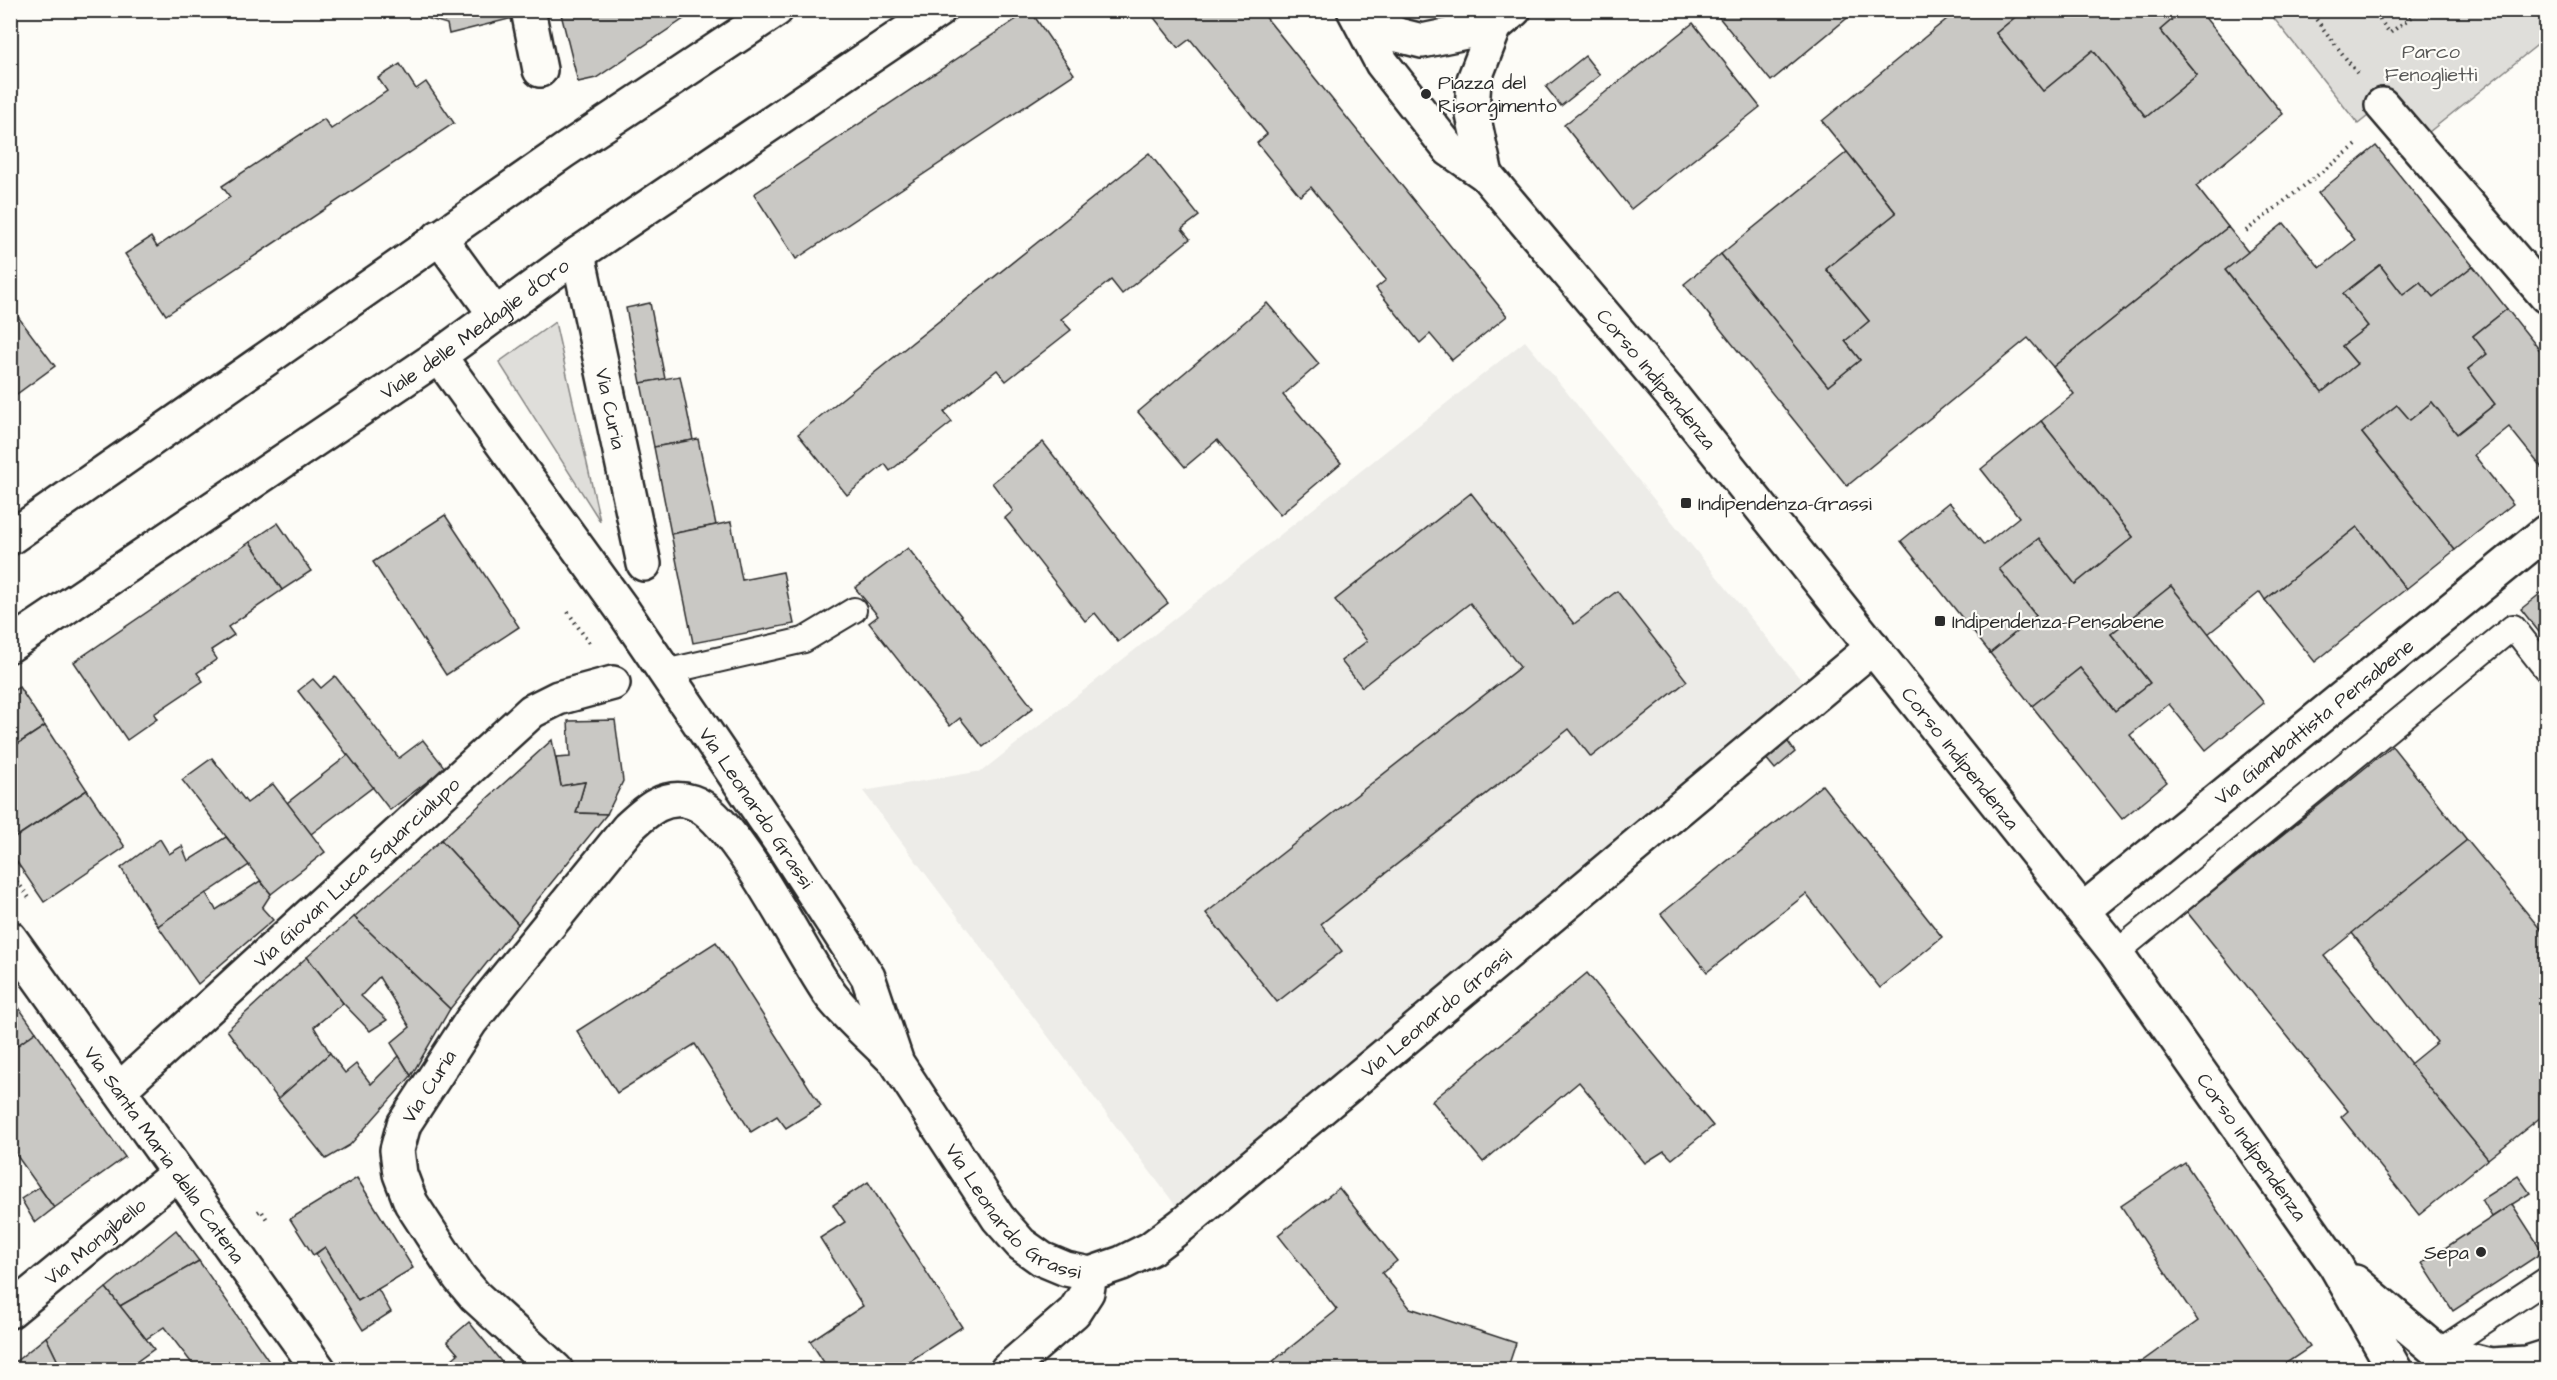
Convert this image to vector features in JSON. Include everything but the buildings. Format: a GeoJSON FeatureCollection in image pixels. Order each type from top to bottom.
{"type":"FeatureCollection","features":[{"type":"Feature","properties":{"kind":"street"},"geometry":{"type":"LineString","coordinates":[[528,10],[540,70]]}},
{"type":"Feature","properties":{"kind":"street"},"geometry":{"type":"LineString","coordinates":[[10,538],[439,237],[776,10]]}},
{"type":"Feature","properties":{"kind":"street","name":"Viale delle Medaglie d'Oro"},"geometry":{"type":"LineString","coordinates":[[10,645],[439,356],[578,254],[939,10]]}},
{"type":"Feature","properties":{"kind":"street"},"geometry":{"type":"LineString","coordinates":[[1356,13],[1398,35],[1422,41],[1504,18]]}},
{"type":"Feature","properties":{"kind":"street"},"geometry":{"type":"LineString","coordinates":[[1356,13],[1382,63],[1450,150],[1486,175]]}},
{"type":"Feature","properties":{"kind":"street"},"geometry":{"type":"LineString","coordinates":[[1486,175],[1472,110],[1474,80],[1504,18]]}},
{"type":"Feature","properties":{"kind":"street"},"geometry":{"type":"LineString","coordinates":[[2387,111],[2547,296]]}},
{"type":"Feature","properties":{"kind":"street","name":"Corso Indipendenza"},"geometry":{"type":"LineString","coordinates":[[1486,175],[1670,392],[2116,953],[2336,1266],[2395,1370]]}},
{"type":"Feature","properties":{"kind":"street"},"geometry":{"type":"LineString","coordinates":[[439,237],[495,314]]}},
{"type":"Feature","properties":{"kind":"street","name":"Via Curia"},"geometry":{"type":"LineString","coordinates":[[578,254],[644,564]]}},
{"type":"Feature","properties":{"kind":"street","name":"Via Leonardo Grassi"},"geometry":{"type":"LineString","coordinates":[[439,356],[622,609],[783,846],[868,977],[897,1063],[998,1218],[1021,1244],[1042,1259],[1066,1269],[1090,1274],[1122,1263],[1150,1249],[1182,1225],[1872,646]]}},
{"type":"Feature","properties":{"kind":"street","name":"Via Giambattista Pensabene"},"geometry":{"type":"LineString","coordinates":[[2083,910],[2547,532]]}},
{"type":"Feature","properties":{"kind":"street","name":"Via Giovan Luca Squarcialupo"},"geometry":{"type":"LineString","coordinates":[[119,1090],[532,711],[558,698],[613,683]]}},
{"type":"Feature","properties":{"kind":"street","name":"Via Curia"},"geometry":{"type":"LineString","coordinates":[[556,1370],[475,1296],[459,1277],[411,1203],[400,1174],[397,1150],[404,1124],[471,1021],[628,828],[643,813],[659,803],[674,800],[689,801],[710,812],[724,826],[833,997],[897,1063]]}},
{"type":"Feature","properties":{"kind":"street","name":"Via Santa Maria della Catena"},"geometry":{"type":"LineString","coordinates":[[10,938],[319,1370]]}},
{"type":"Feature","properties":{"kind":"street","name":"Via Mongibello"},"geometry":{"type":"LineString","coordinates":[[10,1311],[178,1173]]}},
{"type":"Feature","properties":{"kind":"street"},"geometry":{"type":"LineString","coordinates":[[2336,1266],[2438,1352],[2490,1365],[2527,1363],[2547,1357]]}},
{"type":"Feature","properties":{"kind":"street"},"geometry":{"type":"LineString","coordinates":[[1007,1370],[1074,1312],[1087,1292],[1090,1274]]}},
{"type":"Feature","properties":{"kind":"lane"},"geometry":{"type":"LineString","coordinates":[[665,672],[804,640],[854,610]]}},
{"type":"Feature","properties":{"kind":"lane"},"geometry":{"type":"LineString","coordinates":[[2116,953],[2513,627],[2547,669]]}},
{"type":"Feature","properties":{"kind":"lane"},"geometry":{"type":"LineString","coordinates":[[2438,1352],[2547,1280]]}},
{"type":"Feature","properties":{"kind":"path"},"geometry":{"type":"LineString","coordinates":[[2246,231],[2387,111],[2309,10]]}},
{"type":"Feature","properties":{"kind":"path"},"geometry":{"type":"LineString","coordinates":[[2372,10],[2390,33],[2420,10]]}},
{"type":"Feature","properties":{"kind":"path"},"geometry":{"type":"LineString","coordinates":[[562,603],[588,642]]}},
{"type":"Feature","properties":{"kind":"shaded area"},"geometry":{"type":"Polygon","coordinates":[[[1525,341],[1802,681],[1176,1206],[863,791],[982,771],[1525,341]]]}},
{"type":"Feature","properties":{"kind":"green space","name":"Parco Fenoglietti"},"geometry":{"type":"Polygon","coordinates":[[[2268,11],[2546,11],[2546,38],[2424,136],[2392,97],[2358,124],[2268,11]]]}},
{"type":"Feature","properties":{"kind":"green space"},"geometry":{"type":"Polygon","coordinates":[[[555,322],[600,521],[499,362],[555,322]]]}},
{"type":"Feature","properties":{"kind":"place","name":"Piazza del Risorgimento"},"geometry":{"type":"Point","coordinates":[1426,94]}},
{"type":"Feature","properties":{"kind":"place","name":"Indipendenza-Grassi"},"geometry":{"type":"Point","coordinates":[1686,503]}},
{"type":"Feature","properties":{"kind":"place","name":"Indipendenza-Pensabene"},"geometry":{"type":"Point","coordinates":[1940,621]}},
{"type":"Feature","properties":{"kind":"place","name":"Sepa"},"geometry":{"type":"Point","coordinates":[2481,1252]}}]}
